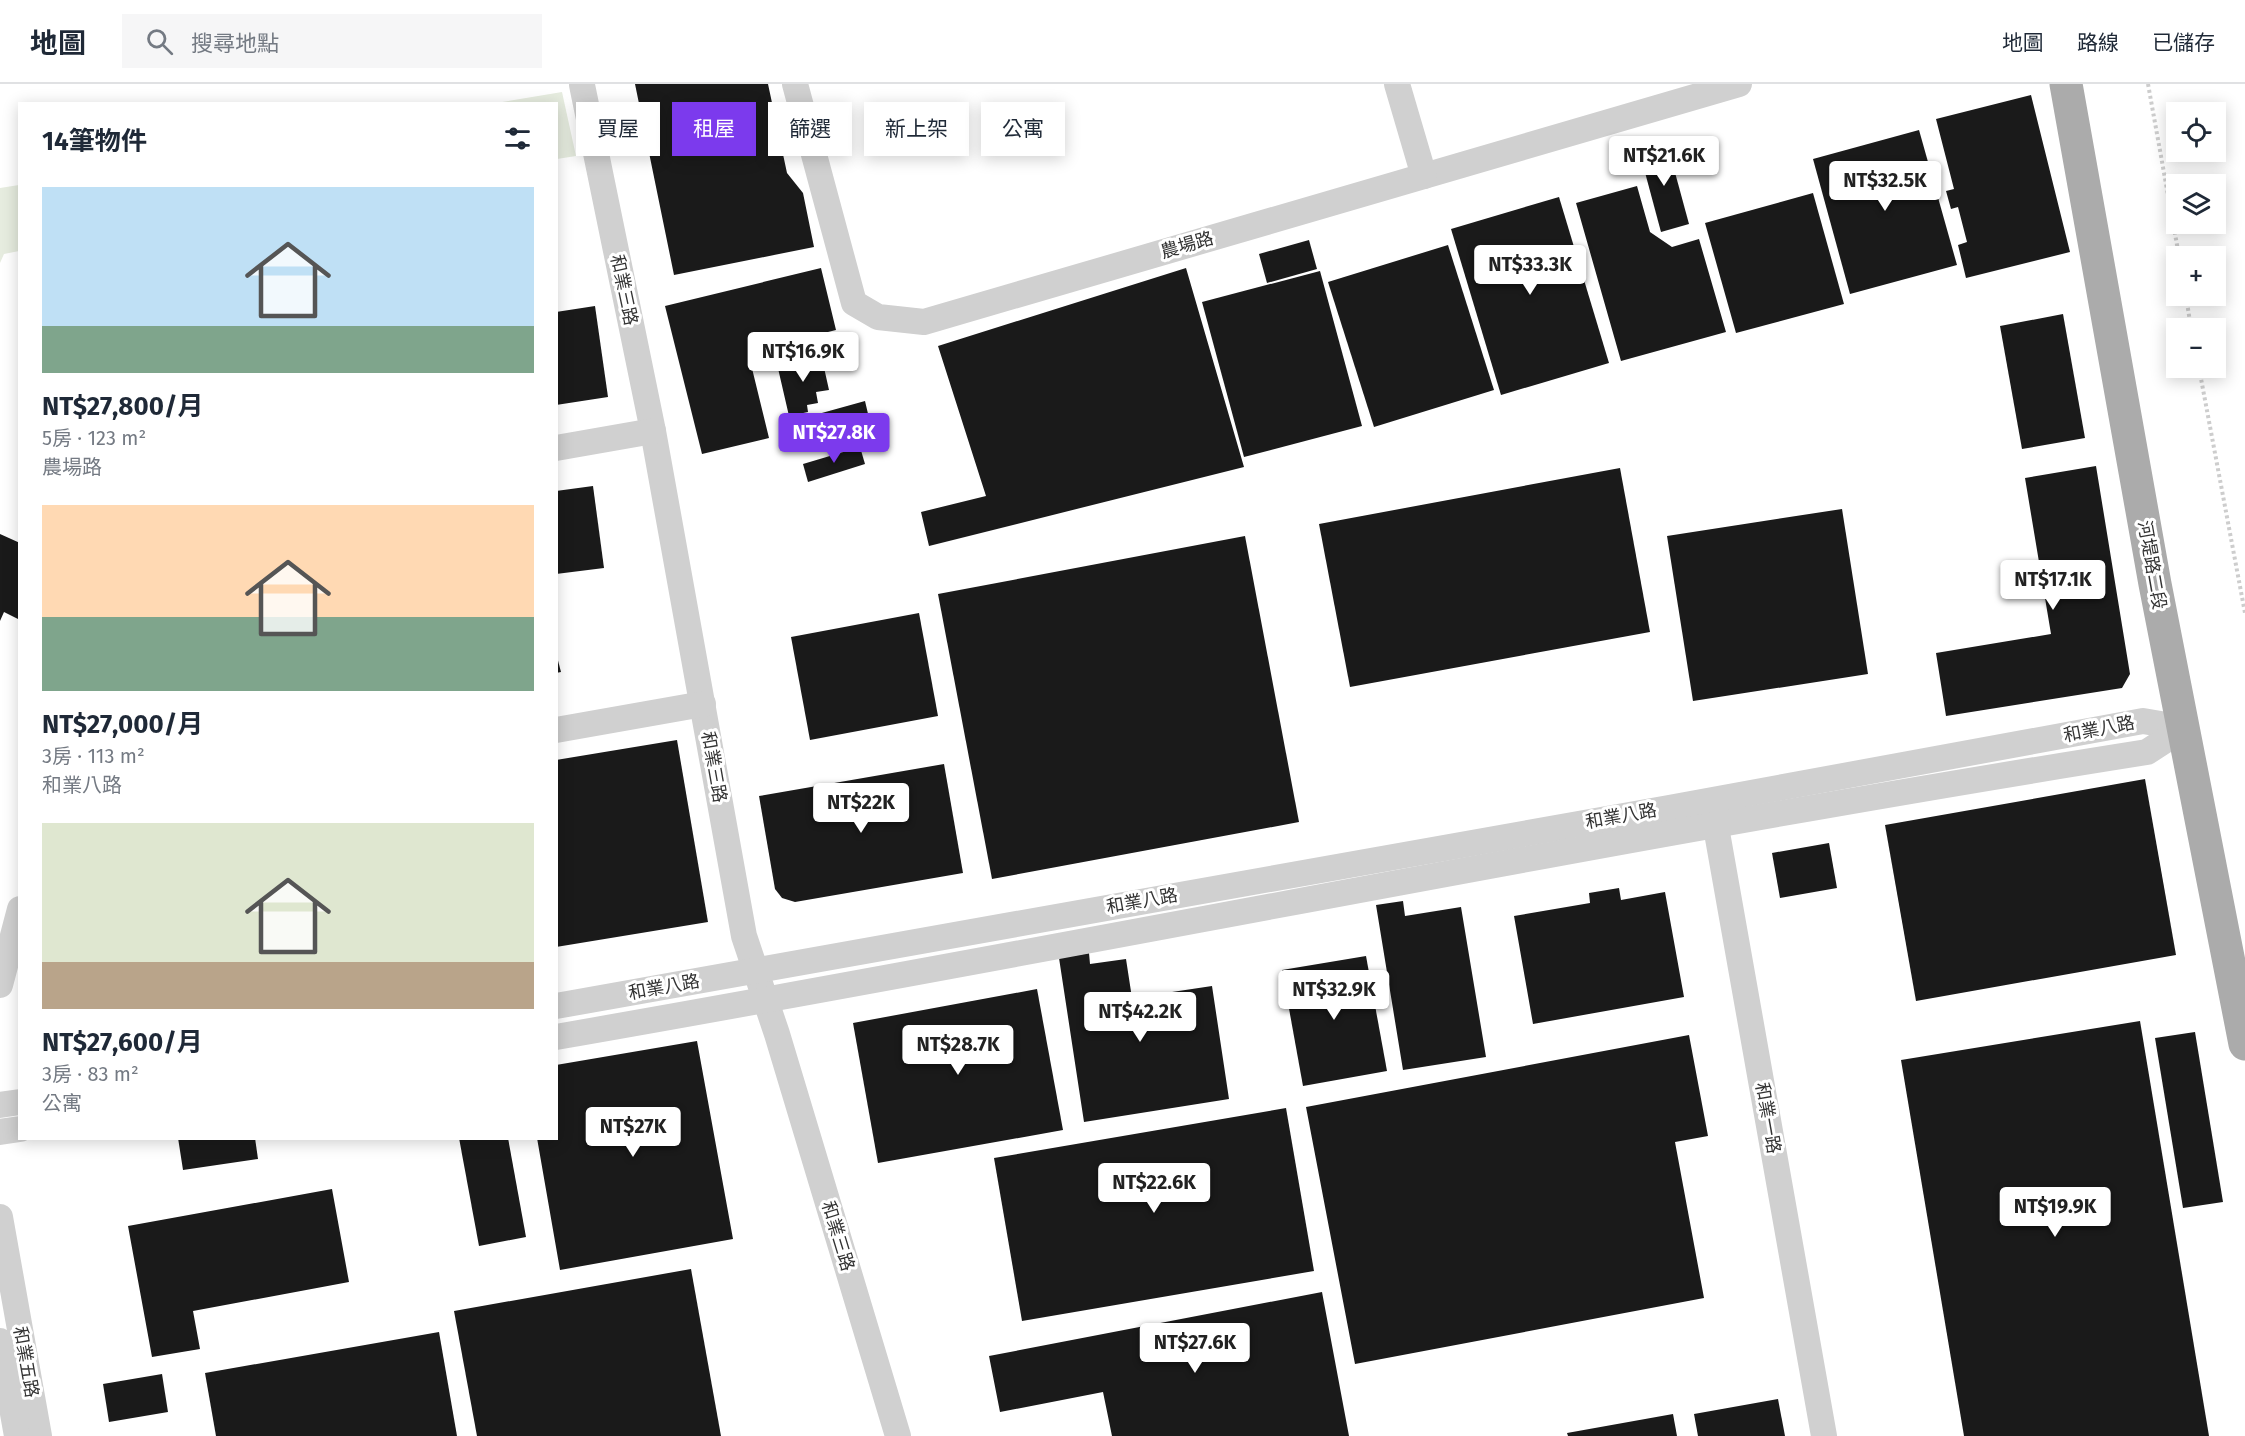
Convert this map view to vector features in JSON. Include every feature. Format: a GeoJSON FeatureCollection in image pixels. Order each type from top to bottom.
{"type":"FeatureCollection","features":[{"type":"Feature","properties":{"kind":"main road","name":"河堤路二段"},"geometry":{"type":"LineString","coordinates":[[2066,84],[2155,584],[2245,1044]]}},
{"type":"Feature","properties":{"kind":"street","name":"農場路"},"geometry":{"type":"LineString","coordinates":[[795,84],[854,303],[878,317],[924,322],[1739,84]]}},
{"type":"Feature","properties":{"kind":"street"},"geometry":{"type":"LineString","coordinates":[[1397,84],[1424,176]]}},
{"type":"Feature","properties":{"kind":"street","name":"和業三路"},"geometry":{"type":"LineString","coordinates":[[582,85],[653,431],[704,704],[742,927],[754,970],[777,1034],[898,1436]]}},
{"type":"Feature","properties":{"kind":"street"},"geometry":{"type":"LineString","coordinates":[[558,448],[653,431]]}},
{"type":"Feature","properties":{"kind":"street"},"geometry":{"type":"LineString","coordinates":[[558,730],[704,704]]}},
{"type":"Feature","properties":{"kind":"street","name":"和業八路"},"geometry":{"type":"LineString","coordinates":[[558,1006],[2143,721],[2184,728]]}},
{"type":"Feature","properties":{"kind":"street","name":"和業八路"},"geometry":{"type":"LineString","coordinates":[[558,1036],[765,1000],[1715,825],[2147,752],[2184,728]]}},
{"type":"Feature","properties":{"kind":"street","name":"和業一路"},"geometry":{"type":"LineString","coordinates":[[1711,800],[1824,1436]]}},
{"type":"Feature","properties":{"kind":"street"},"geometry":{"type":"LineString","coordinates":[[0,985],[18,917]]}},
{"type":"Feature","properties":{"kind":"street"},"geometry":{"type":"LineString","coordinates":[[0,1105],[18,1102]]}},
{"type":"Feature","properties":{"kind":"street"},"geometry":{"type":"LineString","coordinates":[[0,1132],[18,1129]]}},
{"type":"Feature","properties":{"kind":"street","name":"和業五路"},"geometry":{"type":"LineString","coordinates":[[0,1217],[39,1436]]}},
{"type":"Feature","properties":{"kind":"street","name":"和業五路"},"geometry":{"type":"LineString","coordinates":[[0,1341],[17,1436]]}},
{"type":"Feature","properties":{"kind":"path"},"geometry":{"type":"LineString","coordinates":[[2148,84],[2177,246]]}},
{"type":"Feature","properties":{"kind":"path"},"geometry":{"type":"LineString","coordinates":[[2201,378],[2245,613]]}},
{"type":"Feature","properties":{"kind":"shaded area"},"geometry":{"type":"Polygon","coordinates":[[[562,92],[576,156],[558,159],[558,102],[502,102],[562,92]]]}},
{"type":"Feature","properties":{"kind":"shaded area"},"geometry":{"type":"Polygon","coordinates":[[[18,185],[18,251],[4,254],[0,263],[0,188],[18,185]]]}},
{"type":"Feature","properties":{"kind":"building"},"geometry":{"type":"Polygon","coordinates":[[[635,84],[768,84],[772,102],[768,102],[768,156],[783,156],[787,173],[803,193],[814,247],[674,275],[650,156],[660,156],[660,102],[639,102],[635,84]]]}},
{"type":"Feature","properties":{"kind":"building"},"geometry":{"type":"Polygon","coordinates":[[[2031,95],[2070,252],[1966,278],[1958,245],[1967,242],[1958,207],[1951,209],[1946,191],[1954,189],[1936,119],[2031,95]]]}},
{"type":"Feature","properties":{"kind":"building"},"geometry":{"type":"Polygon","coordinates":[[[1919,130],[1957,265],[1850,294],[1813,159],[1919,130]]]}},
{"type":"Feature","properties":{"kind":"building"},"geometry":{"type":"Polygon","coordinates":[[[1667,143],[1689,224],[1661,232],[1639,150],[1667,143]]]}},
{"type":"Feature","properties":{"kind":"building"},"geometry":{"type":"Polygon","coordinates":[[[1637,186],[1650,232],[1672,247],[1699,239],[1726,332],[1621,361],[1576,203],[1637,186]]]}},
{"type":"Feature","properties":{"kind":"building"},"geometry":{"type":"Polygon","coordinates":[[[1813,193],[1844,304],[1736,333],[1705,223],[1813,193]]]}},
{"type":"Feature","properties":{"kind":"building"},"geometry":{"type":"Polygon","coordinates":[[[1559,197],[1609,363],[1501,395],[1451,229],[1559,197]]]}},
{"type":"Feature","properties":{"kind":"building"},"geometry":{"type":"Polygon","coordinates":[[[1309,240],[1317,269],[1267,283],[1259,254],[1309,240]]]}},
{"type":"Feature","properties":{"kind":"building"},"geometry":{"type":"Polygon","coordinates":[[[1448,245],[1494,390],[1374,427],[1328,282],[1448,245]]]}},
{"type":"Feature","properties":{"kind":"building"},"geometry":{"type":"Polygon","coordinates":[[[821,268],[836,330],[748,352],[769,438],[702,454],[665,306],[821,268]]]}},
{"type":"Feature","properties":{"kind":"building"},"geometry":{"type":"Polygon","coordinates":[[[1186,268],[1244,467],[929,546],[921,512],[986,496],[938,346],[1186,268]]]}},
{"type":"Feature","properties":{"kind":"building"},"geometry":{"type":"Polygon","coordinates":[[[1320,271],[1362,426],[1244,457],[1202,302],[1320,271]]]}},
{"type":"Feature","properties":{"kind":"building"},"geometry":{"type":"Polygon","coordinates":[[[595,306],[608,397],[558,405],[558,312],[595,306]]]}},
{"type":"Feature","properties":{"kind":"building"},"geometry":{"type":"Polygon","coordinates":[[[2063,314],[2085,438],[2022,449],[2000,326],[2063,314]]]}},
{"type":"Feature","properties":{"kind":"building"},"geometry":{"type":"Polygon","coordinates":[[[821,354],[829,390],[816,392],[818,403],[807,405],[808,412],[789,416],[777,364],[821,354]]]}},
{"type":"Feature","properties":{"kind":"building"},"geometry":{"type":"Polygon","coordinates":[[[865,401],[869,418],[853,422],[855,431],[835,437],[832,427],[816,431],[811,416],[865,401]]]}},
{"type":"Feature","properties":{"kind":"building"},"geometry":{"type":"Polygon","coordinates":[[[860,447],[865,464],[808,482],[803,464],[860,447]]]}},
{"type":"Feature","properties":{"kind":"building"},"geometry":{"type":"Polygon","coordinates":[[[2096,466],[2130,674],[2122,688],[1946,716],[1936,653],[2051,634],[2025,478],[2096,466]]]}},
{"type":"Feature","properties":{"kind":"building"},"geometry":{"type":"Polygon","coordinates":[[[1620,468],[1650,632],[1350,687],[1319,524],[1620,468]]]}},
{"type":"Feature","properties":{"kind":"building"},"geometry":{"type":"Polygon","coordinates":[[[593,486],[604,568],[558,574],[558,491],[593,486]]]}},
{"type":"Feature","properties":{"kind":"building"},"geometry":{"type":"Polygon","coordinates":[[[1842,509],[1868,674],[1693,701],[1667,536],[1842,509]]]}},
{"type":"Feature","properties":{"kind":"building"},"geometry":{"type":"Polygon","coordinates":[[[0,534],[18,542],[18,619],[4,612],[0,621],[0,534]]]}},
{"type":"Feature","properties":{"kind":"building"},"geometry":{"type":"Polygon","coordinates":[[[1245,536],[1299,822],[992,879],[938,594],[1245,536]]]}},
{"type":"Feature","properties":{"kind":"building"},"geometry":{"type":"Polygon","coordinates":[[[919,613],[938,716],[810,740],[791,637],[919,613]]]}},
{"type":"Feature","properties":{"kind":"building"},"geometry":{"type":"Polygon","coordinates":[[[677,740],[708,922],[558,947],[558,760],[677,740]]]}},
{"type":"Feature","properties":{"kind":"building"},"geometry":{"type":"Polygon","coordinates":[[[944,764],[963,873],[795,902],[782,898],[775,889],[759,796],[944,764]]]}},
{"type":"Feature","properties":{"kind":"building"},"geometry":{"type":"Polygon","coordinates":[[[2145,779],[2176,955],[1916,1001],[1885,825],[2145,779]]]}},
{"type":"Feature","properties":{"kind":"building"},"geometry":{"type":"Polygon","coordinates":[[[1829,843],[1837,888],[1780,898],[1772,853],[1829,843]]]}},
{"type":"Feature","properties":{"kind":"building"},"geometry":{"type":"Polygon","coordinates":[[[1619,888],[1621,900],[1665,892],[1684,997],[1533,1024],[1514,916],[1590,903],[1589,893],[1619,888]]]}},
{"type":"Feature","properties":{"kind":"building"},"geometry":{"type":"Polygon","coordinates":[[[1403,901],[1405,916],[1461,907],[1486,1057],[1403,1070],[1376,905],[1403,901]]]}},
{"type":"Feature","properties":{"kind":"building"},"geometry":{"type":"Polygon","coordinates":[[[1089,953],[1090,964],[1126,959],[1132,998],[1212,986],[1229,1099],[1084,1122],[1059,958],[1089,953]]]}},
{"type":"Feature","properties":{"kind":"building"},"geometry":{"type":"Polygon","coordinates":[[[1366,956],[1387,1071],[1303,1086],[1282,970],[1366,956]]]}},
{"type":"Feature","properties":{"kind":"building"},"geometry":{"type":"Polygon","coordinates":[[[1037,989],[1063,1130],[878,1163],[853,1023],[1037,989]]]}},
{"type":"Feature","properties":{"kind":"building"},"geometry":{"type":"Polygon","coordinates":[[[2140,1021],[2209,1436],[1964,1436],[1901,1060],[2140,1021]]]}},
{"type":"Feature","properties":{"kind":"building"},"geometry":{"type":"Polygon","coordinates":[[[2195,1032],[2223,1202],[2183,1208],[2155,1038],[2195,1032]]]}},
{"type":"Feature","properties":{"kind":"building"},"geometry":{"type":"Polygon","coordinates":[[[1689,1035],[1708,1136],[1675,1142],[1704,1298],[1355,1364],[1306,1107],[1689,1035]]]}},
{"type":"Feature","properties":{"kind":"building"},"geometry":{"type":"Polygon","coordinates":[[[697,1041],[733,1239],[560,1270],[537,1140],[558,1140],[558,1065],[697,1041]]]}},
{"type":"Feature","properties":{"kind":"building"},"geometry":{"type":"Polygon","coordinates":[[[1286,1108],[1314,1271],[1022,1321],[994,1158],[1286,1108]]]}},
{"type":"Feature","properties":{"kind":"building"},"geometry":{"type":"Polygon","coordinates":[[[178,1140],[255,1140],[258,1159],[183,1170],[178,1140]]]}},
{"type":"Feature","properties":{"kind":"building"},"geometry":{"type":"Polygon","coordinates":[[[459,1140],[508,1140],[526,1237],[479,1246],[459,1140]]]}},
{"type":"Feature","properties":{"kind":"building"},"geometry":{"type":"Polygon","coordinates":[[[332,1189],[349,1282],[193,1311],[200,1349],[152,1357],[128,1226],[332,1189]]]}},
{"type":"Feature","properties":{"kind":"building"},"geometry":{"type":"Polygon","coordinates":[[[691,1269],[721,1436],[477,1436],[454,1311],[691,1269]]]}},
{"type":"Feature","properties":{"kind":"building"},"geometry":{"type":"Polygon","coordinates":[[[1322,1292],[1349,1436],[1112,1436],[1103,1392],[1000,1412],[989,1356],[1322,1292]]]}},
{"type":"Feature","properties":{"kind":"building"},"geometry":{"type":"Polygon","coordinates":[[[439,1332],[457,1436],[216,1436],[205,1373],[439,1332]]]}},
{"type":"Feature","properties":{"kind":"building"},"geometry":{"type":"Polygon","coordinates":[[[162,1374],[168,1412],[109,1422],[103,1384],[162,1374]]]}},
{"type":"Feature","properties":{"kind":"building"},"geometry":{"type":"Polygon","coordinates":[[[1778,1399],[1785,1436],[1698,1436],[1694,1414],[1778,1399]]]}},
{"type":"Feature","properties":{"kind":"building"},"geometry":{"type":"Polygon","coordinates":[[[1673,1414],[1677,1436],[1568,1436],[1567,1433],[1673,1414]]]}}]}
